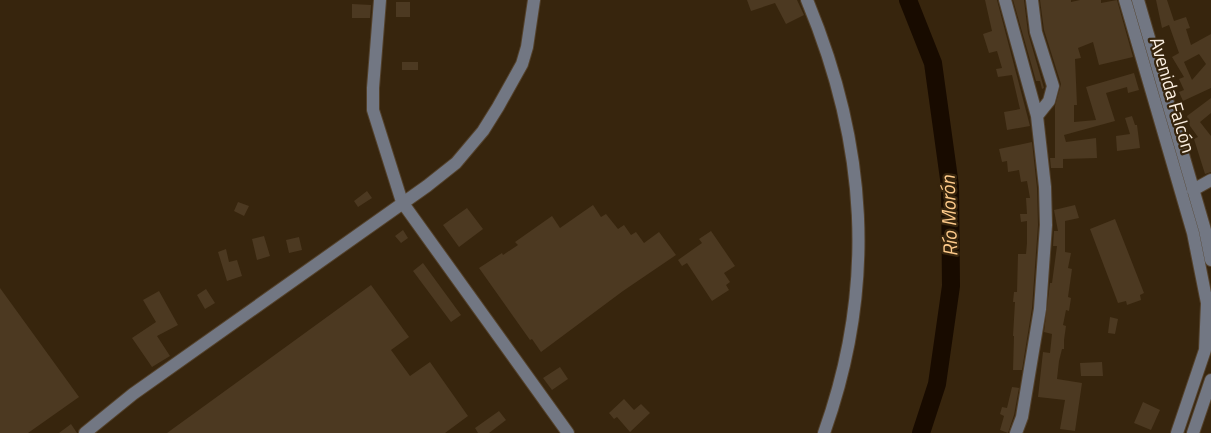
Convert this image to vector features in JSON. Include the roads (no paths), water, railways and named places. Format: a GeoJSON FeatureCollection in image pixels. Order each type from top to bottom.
{"type":"FeatureCollection","features":[{"type":"Feature","properties":{"kind":"street"},"geometry":{"type":"LineString","coordinates":[[380,0],[373,110],[402,202],[568,433]]}},
{"type":"Feature","properties":{"kind":"street"},"geometry":{"type":"LineString","coordinates":[[85,433],[133,394],[427,186],[456,163],[493,115],[522,64],[527,47],[534,0]]}},
{"type":"Feature","properties":{"kind":"street"},"geometry":{"type":"LineString","coordinates":[[807,0],[823,40],[842,104],[849,137],[859,211],[859,259],[853,325],[840,386],[824,433]]}},
{"type":"Feature","properties":{"kind":"street"},"geometry":{"type":"LineString","coordinates":[[1005,0],[1037,116],[1045,187],[1040,309],[1022,417],[1016,433]]}},
{"type":"Feature","properties":{"kind":"street"},"geometry":{"type":"LineString","coordinates":[[1032,0],[1036,32],[1053,86],[1049,101],[1037,116]]}},
{"type":"Feature","properties":{"kind":"street","name":"Avenida Falcón"},"geometry":{"type":"LineString","coordinates":[[1125,0],[1193,233],[1207,303],[1205,350],[1177,433]]}},
{"type":"Feature","properties":{"kind":"street","name":"Avenida Falcón"},"geometry":{"type":"LineString","coordinates":[[1138,0],[1205,230],[1211,260]]}},
{"type":"Feature","properties":{"kind":"street"},"geometry":{"type":"LineString","coordinates":[[1193,190],[1211,180]]}},
{"type":"Feature","properties":{"kind":"street"},"geometry":{"type":"LineString","coordinates":[[1193,433],[1211,380]]}},
{"type":"Feature","properties":{"kind":"waterway","name":"Río Morón"},"geometry":{"type":"LineString","coordinates":[[908,0],[933,63],[950,186],[951,286],[937,384],[921,433]]}}]}
